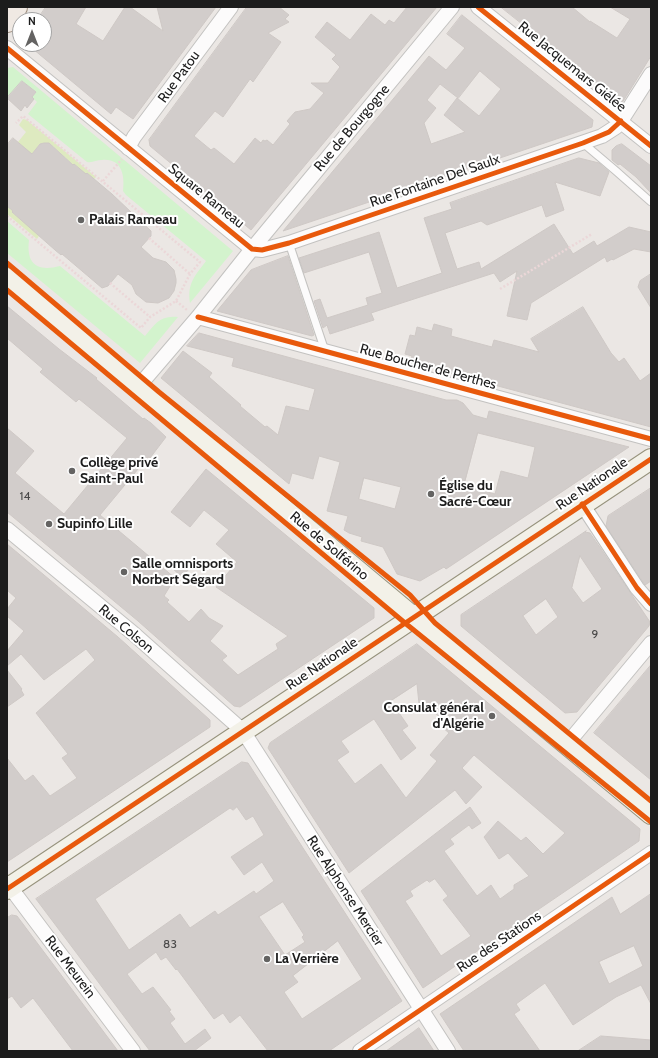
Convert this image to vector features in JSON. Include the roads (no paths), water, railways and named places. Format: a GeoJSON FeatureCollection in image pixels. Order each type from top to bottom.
{"type":"FeatureCollection","features":[{"type":"Feature","properties":{"kind":"main road"},"geometry":{"type":"LineString","coordinates":[[7,21],[16,7]]}},
{"type":"Feature","properties":{"kind":"main road","name":"Rue de Solférino"},"geometry":{"type":"LineString","coordinates":[[7,278],[651,814]]}},
{"type":"Feature","properties":{"kind":"main road","name":"Rue Nationale"},"geometry":{"type":"LineString","coordinates":[[8,886],[651,459]]}},
{"type":"Feature","properties":{"kind":"street","name":"Rue Patou"},"geometry":{"type":"LineString","coordinates":[[128,148],[134,137],[231,7]]}},
{"type":"Feature","properties":{"kind":"street","name":"Rue de Bourgogne"},"geometry":{"type":"LineString","coordinates":[[252,249],[452,7]]}},
{"type":"Feature","properties":{"kind":"street","name":"Rue Jacquemars Giélée"},"geometry":{"type":"LineString","coordinates":[[478,7],[651,146]]}},
{"type":"Feature","properties":{"kind":"street","name":"Square Rameau"},"geometry":{"type":"LineString","coordinates":[[7,48],[252,249]]}},
{"type":"Feature","properties":{"kind":"street","name":"Rue Fontaine Del Saulx"},"geometry":{"type":"LineString","coordinates":[[252,249],[262,250],[289,243],[583,143],[609,132],[620,121],[651,74]]}},
{"type":"Feature","properties":{"kind":"street"},"geometry":{"type":"LineString","coordinates":[[138,387],[198,317],[252,249]]}},
{"type":"Feature","properties":{"kind":"street","name":"Rue Boucher de Perthes"},"geometry":{"type":"LineString","coordinates":[[198,317],[651,439]]}},
{"type":"Feature","properties":{"kind":"street"},"geometry":{"type":"LineString","coordinates":[[582,504],[637,588],[651,604]]}},
{"type":"Feature","properties":{"kind":"street","name":"Rue Colson"},"geometry":{"type":"LineString","coordinates":[[7,529],[134,634],[243,731]]}},
{"type":"Feature","properties":{"kind":"street"},"geometry":{"type":"LineString","coordinates":[[567,744],[651,643]]}},
{"type":"Feature","properties":{"kind":"street","name":"Rue Alphonse Mercier"},"geometry":{"type":"LineString","coordinates":[[243,731],[258,757],[448,1051]]}},
{"type":"Feature","properties":{"kind":"street","name":"Rue des Stations"},"geometry":{"type":"LineString","coordinates":[[360,1051],[651,853]]}},
{"type":"Feature","properties":{"kind":"street","name":"Rue Meurein"},"geometry":{"type":"LineString","coordinates":[[8,886],[133,1051]]}},
{"type":"Feature","properties":{"kind":"lane"},"geometry":{"type":"LineString","coordinates":[[583,143],[651,202]]}},
{"type":"Feature","properties":{"kind":"lane"},"geometry":{"type":"LineString","coordinates":[[289,243],[325,351]]}},
{"type":"Feature","properties":{"kind":"place","name":"Palais Rameau"},"geometry":{"type":"Point","coordinates":[81,220]}},
{"type":"Feature","properties":{"kind":"place","name":"Collège privé Saint-Paul"},"geometry":{"type":"Point","coordinates":[72,471]}},
{"type":"Feature","properties":{"kind":"place","name":"Église du Sacré-Cœur"},"geometry":{"type":"Point","coordinates":[431,494]}},
{"type":"Feature","properties":{"kind":"place","name":"Supinfo Lille"},"geometry":{"type":"Point","coordinates":[49,524]}},
{"type":"Feature","properties":{"kind":"place","name":"Salle omnisports Norbert Ségard"},"geometry":{"type":"Point","coordinates":[124,572]}},
{"type":"Feature","properties":{"kind":"place","name":"Consulat général d'Algérie"},"geometry":{"type":"Point","coordinates":[492,716]}},
{"type":"Feature","properties":{"kind":"place","name":"La Verrière"},"geometry":{"type":"Point","coordinates":[267,959]}}]}
